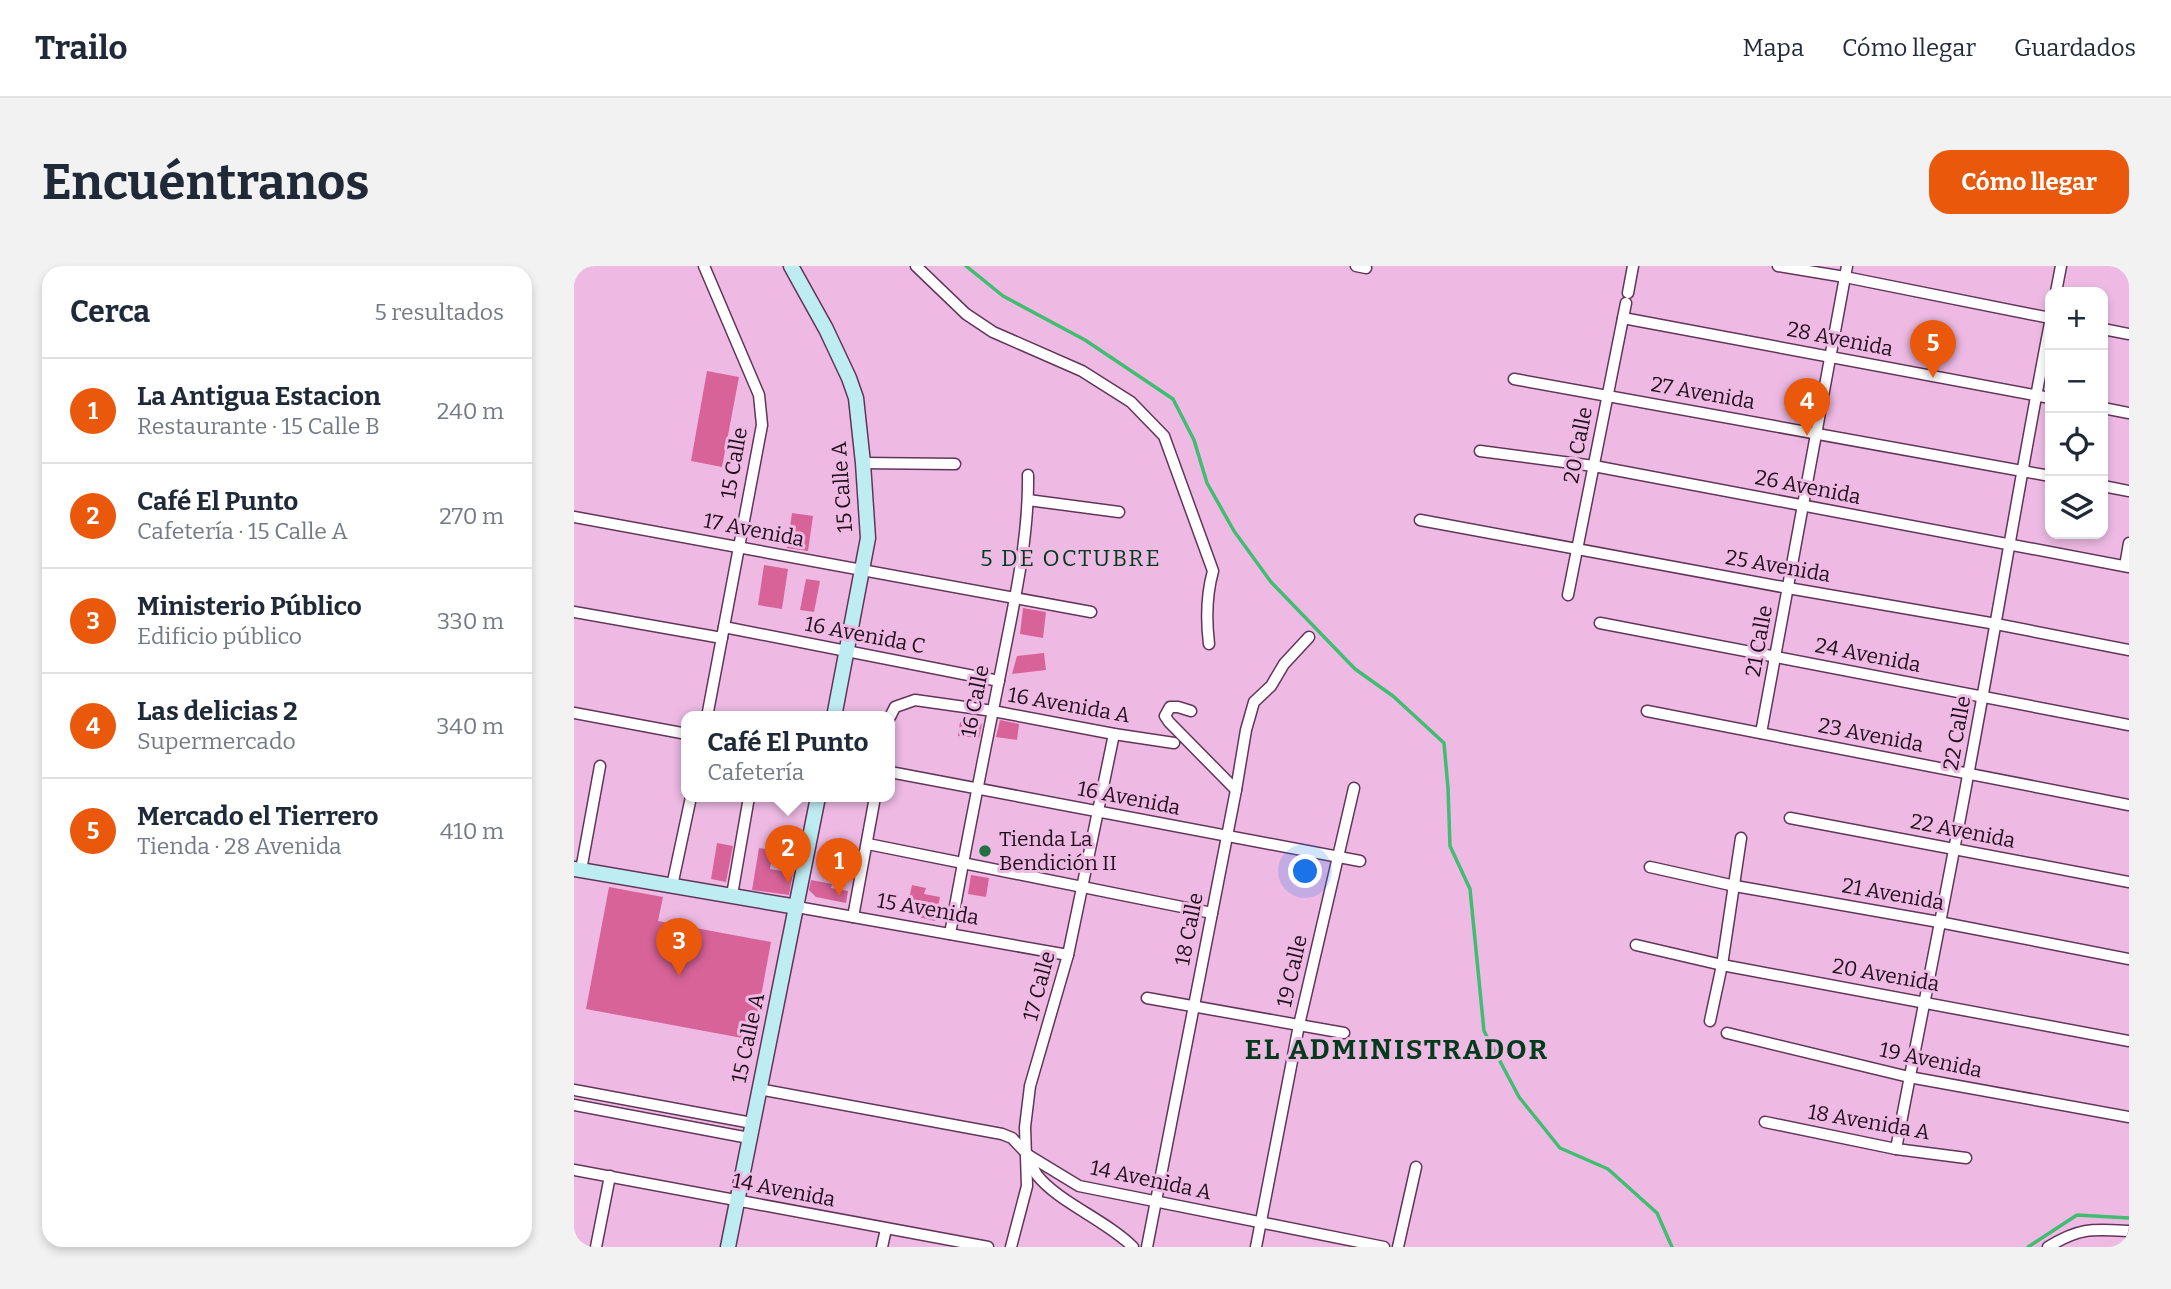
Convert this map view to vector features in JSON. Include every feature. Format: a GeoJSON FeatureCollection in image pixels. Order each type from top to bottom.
{"type":"FeatureCollection","features":[{"type":"Feature","properties":{"kind":"street","name":"15 Calle"},"geometry":{"type":"LineString","coordinates":[[704,266],[759,395],[762,410],[762,425],[708,711]]}},
{"type":"Feature","properties":{"kind":"street","name":"15 Calle A"},"geometry":{"type":"LineString","coordinates":[[791,266],[826,329],[849,378],[856,398],[863,463],[868,538],[835,711]]}},
{"type":"Feature","properties":{"kind":"street"},"geometry":{"type":"LineString","coordinates":[[916,266],[966,314],[993,332],[1082,371],[1131,402],[1164,436],[1213,571],[1207,604],[1209,644]]}},
{"type":"Feature","properties":{"kind":"street","name":"20 Calle"},"geometry":{"type":"LineString","coordinates":[[1568,595],[1633,266]]}},
{"type":"Feature","properties":{"kind":"street"},"geometry":{"type":"LineString","coordinates":[[1777,266],[1846,271],[2045,319]]}},
{"type":"Feature","properties":{"kind":"street"},"geometry":{"type":"LineString","coordinates":[[2057,287],[2061,266]]}},
{"type":"Feature","properties":{"kind":"street","name":"21 Calle"},"geometry":{"type":"LineString","coordinates":[[1761,733],[1846,271]]}},
{"type":"Feature","properties":{"kind":"street","name":"28 Avenida"},"geometry":{"type":"LineString","coordinates":[[1623,318],[2045,397]]}},
{"type":"Feature","properties":{"kind":"street"},"geometry":{"type":"LineString","coordinates":[[2108,330],[2129,334]]}},
{"type":"Feature","properties":{"kind":"street","name":"22 Calle"},"geometry":{"type":"LineString","coordinates":[[1896,1149],[1969,774],[2045,347]]}},
{"type":"Feature","properties":{"kind":"street","name":"27 Avenida"},"geometry":{"type":"LineString","coordinates":[[1514,379],[2045,475]]}},
{"type":"Feature","properties":{"kind":"street"},"geometry":{"type":"LineString","coordinates":[[2108,409],[2129,413]]}},
{"type":"Feature","properties":{"kind":"street","name":"26 Avenida"},"geometry":{"type":"LineString","coordinates":[[1480,451],[1594,466],[2127,566]]}},
{"type":"Feature","properties":{"kind":"street"},"geometry":{"type":"LineString","coordinates":[[863,463],[955,464]]}},
{"type":"Feature","properties":{"kind":"street","name":"16 Calle"},"geometry":{"type":"LineString","coordinates":[[950,934],[1014,599],[1028,500],[1028,475]]}},
{"type":"Feature","properties":{"kind":"street"},"geometry":{"type":"LineString","coordinates":[[2108,487],[2129,491]]}},
{"type":"Feature","properties":{"kind":"street"},"geometry":{"type":"LineString","coordinates":[[1028,500],[1119,512]]}},
{"type":"Feature","properties":{"kind":"street","name":"17 Avenida"},"geometry":{"type":"LineString","coordinates":[[574,517],[1091,612]]}},
{"type":"Feature","properties":{"kind":"street","name":"25 Avenida"},"geometry":{"type":"LineString","coordinates":[[1420,520],[2129,650]]}},
{"type":"Feature","properties":{"kind":"street"},"geometry":{"type":"LineString","coordinates":[[2127,566],[2129,543]]}},
{"type":"Feature","properties":{"kind":"street","name":"16 Avenida C"},"geometry":{"type":"LineString","coordinates":[[574,612],[847,651],[999,681]]}},
{"type":"Feature","properties":{"kind":"street","name":"24 Avenida"},"geometry":{"type":"LineString","coordinates":[[1600,623],[2129,725]]}},
{"type":"Feature","properties":{"kind":"street","name":"18 Calle"},"geometry":{"type":"LineString","coordinates":[[1147,1247],[1246,730],[1254,702],[1271,686],[1284,664],[1309,637]]}},
{"type":"Feature","properties":{"kind":"street","name":"16 Avenida A"},"geometry":{"type":"LineString","coordinates":[[893,711],[895,707],[915,701],[993,711],[1174,743]]}},
{"type":"Feature","properties":{"kind":"street"},"geometry":{"type":"LineString","coordinates":[[1191,711],[1170,707],[1165,716],[1236,790]]}},
{"type":"Feature","properties":{"kind":"street","name":"23 Avenida"},"geometry":{"type":"LineString","coordinates":[[1647,711],[2129,804]]}},
{"type":"Feature","properties":{"kind":"street"},"geometry":{"type":"LineString","coordinates":[[574,713],[681,733]]}},
{"type":"Feature","properties":{"kind":"street","name":"17 Calle"},"geometry":{"type":"LineString","coordinates":[[1011,1247],[1027,1186],[1030,1086],[1068,955],[1114,734]]}},
{"type":"Feature","properties":{"kind":"street"},"geometry":{"type":"LineString","coordinates":[[577,869],[600,766]]}},
{"type":"Feature","properties":{"kind":"street","name":"16 Avenida"},"geometry":{"type":"LineString","coordinates":[[895,773],[1360,861]]}},
{"type":"Feature","properties":{"kind":"street","name":"19 Calle"},"geometry":{"type":"LineString","coordinates":[[1256,1247],[1299,1025],[1354,788]]}},
{"type":"Feature","properties":{"kind":"street"},"geometry":{"type":"LineString","coordinates":[[672,886],[690,802]]}},
{"type":"Feature","properties":{"kind":"street"},"geometry":{"type":"LineString","coordinates":[[732,895],[748,802]]}},
{"type":"Feature","properties":{"kind":"street","name":"15 Calle A"},"geometry":{"type":"LineString","coordinates":[[728,1247],[817,802]]}},
{"type":"Feature","properties":{"kind":"street"},"geometry":{"type":"LineString","coordinates":[[853,917],[874,802]]}},
{"type":"Feature","properties":{"kind":"street","name":"22 Avenida"},"geometry":{"type":"LineString","coordinates":[[1790,818],[2129,882]]}},
{"type":"Feature","properties":{"kind":"street"},"geometry":{"type":"LineString","coordinates":[[1710,1021],[1722,965],[1741,838]]}},
{"type":"Feature","properties":{"kind":"street"},"geometry":{"type":"LineString","coordinates":[[868,844],[1212,913]]}},
{"type":"Feature","properties":{"kind":"street","name":"21 Avenida"},"geometry":{"type":"LineString","coordinates":[[1650,867],[1735,886],[2129,959]]}},
{"type":"Feature","properties":{"kind":"street","name":"15 Avenida"},"geometry":{"type":"LineString","coordinates":[[577,869],[1068,955]]}},
{"type":"Feature","properties":{"kind":"street","name":"20 Avenida"},"geometry":{"type":"LineString","coordinates":[[1636,945],[1722,965],[2129,1041]]}},
{"type":"Feature","properties":{"kind":"street"},"geometry":{"type":"LineString","coordinates":[[1147,998],[1344,1033]]}},
{"type":"Feature","properties":{"kind":"street","name":"19 Avenida"},"geometry":{"type":"LineString","coordinates":[[1727,1033],[1909,1077],[2129,1117]]}},
{"type":"Feature","properties":{"kind":"street","name":"14 Avenida A"},"geometry":{"type":"LineString","coordinates":[[759,1089],[1002,1134],[1012,1138],[1027,1153],[1079,1186],[1384,1247]]}},
{"type":"Feature","properties":{"kind":"street"},"geometry":{"type":"LineString","coordinates":[[574,1090],[752,1123]]}},
{"type":"Feature","properties":{"kind":"street","name":"14 Avenida"},"geometry":{"type":"LineString","coordinates":[[574,1105],[749,1139]]}},
{"type":"Feature","properties":{"kind":"street","name":"18 Avenida A"},"geometry":{"type":"LineString","coordinates":[[1765,1122],[1896,1149],[1966,1158]]}},
{"type":"Feature","properties":{"kind":"street"},"geometry":{"type":"LineString","coordinates":[[1027,1153],[1036,1173],[1047,1185],[1103,1222],[1133,1247]]}},
{"type":"Feature","properties":{"kind":"street"},"geometry":{"type":"LineString","coordinates":[[1398,1247],[1416,1167]]}},
{"type":"Feature","properties":{"kind":"street","name":"14 Avenida"},"geometry":{"type":"LineString","coordinates":[[574,1170],[988,1247]]}},
{"type":"Feature","properties":{"kind":"street"},"geometry":{"type":"LineString","coordinates":[[596,1247],[610,1176]]}},
{"type":"Feature","properties":{"kind":"street"},"geometry":{"type":"LineString","coordinates":[[882,1247],[886,1228]]}},
{"type":"Feature","properties":{"kind":"street"},"geometry":{"type":"LineString","coordinates":[[2048,1247],[2069,1234],[2093,1229],[2129,1231]]}},
{"type":"Feature","properties":{"kind":"building"},"geometry":{"type":"Polygon","coordinates":[[[707,371],[739,377],[722,467],[691,461],[707,371]]]}},
{"type":"Feature","properties":{"kind":"building"},"geometry":{"type":"Polygon","coordinates":[[[792,513],[813,516],[808,551],[787,548],[792,513]]]}},
{"type":"Feature","properties":{"kind":"building"},"geometry":{"type":"Polygon","coordinates":[[[764,565],[788,569],[782,609],[758,605],[764,565]]]}},
{"type":"Feature","properties":{"kind":"building"},"geometry":{"type":"Polygon","coordinates":[[[806,579],[820,581],[814,612],[800,610],[806,579]]]}},
{"type":"Feature","properties":{"kind":"building"},"geometry":{"type":"Polygon","coordinates":[[[1023,608],[1046,612],[1043,638],[1020,634],[1023,608]]]}},
{"type":"Feature","properties":{"kind":"building"},"geometry":{"type":"Polygon","coordinates":[[[1044,653],[1046,670],[1012,674],[1017,656],[1044,653]]]}},
{"type":"Feature","properties":{"kind":"building"},"geometry":{"type":"Polygon","coordinates":[[[1000,720],[1019,724],[1017,740],[996,737],[1000,720]]]}},
{"type":"Feature","properties":{"kind":"building"},"geometry":{"type":"Polygon","coordinates":[[[960,722],[982,724],[979,738],[958,736],[960,722]]]}},
{"type":"Feature","properties":{"kind":"building"},"geometry":{"type":"Polygon","coordinates":[[[717,843],[733,846],[726,882],[711,879],[717,843]]]}},
{"type":"Feature","properties":{"kind":"building"},"geometry":{"type":"Polygon","coordinates":[[[759,848],[773,850],[770,869],[793,873],[789,895],[752,890],[759,848]]]}},
{"type":"Feature","properties":{"kind":"building"},"geometry":{"type":"Polygon","coordinates":[[[971,875],[989,878],[986,897],[968,894],[971,875]]]}},
{"type":"Feature","properties":{"kind":"building"},"geometry":{"type":"Polygon","coordinates":[[[811,880],[832,884],[831,888],[848,891],[846,903],[816,897],[809,890],[811,880]]]}},
{"type":"Feature","properties":{"kind":"building"},"geometry":{"type":"Polygon","coordinates":[[[912,885],[926,888],[924,894],[940,897],[935,921],[906,914],[912,885]]]}},
{"type":"Feature","properties":{"kind":"building"},"geometry":{"type":"Polygon","coordinates":[[[609,887],[663,897],[658,921],[771,942],[753,1040],[586,1009],[609,887]]]}},
{"type":"Feature","properties":{"kind":"waterway"},"geometry":{"type":"LineString","coordinates":[[966,266],[1003,296],[1085,340],[1173,399],[1194,440],[1207,483],[1234,531],[1271,582],[1355,669],[1393,696],[1444,743],[1450,846],[1470,889],[1484,1031],[1519,1097],[1560,1148],[1608,1169],[1657,1213],[1672,1247]]}},
{"type":"Feature","properties":{"kind":"waterway"},"geometry":{"type":"LineString","coordinates":[[2028,1247],[2077,1215],[2129,1218]]}},
{"type":"Feature","properties":{"kind":"place","name":"Mercado el Tierrero"},"geometry":{"type":"Point","coordinates":[1933,378]}},
{"type":"Feature","properties":{"kind":"place","name":"Las delicias 2"},"geometry":{"type":"Point","coordinates":[1807,436]}},
{"type":"Feature","properties":{"kind":"place","name":"Tienda La Bendición II"},"geometry":{"type":"Point","coordinates":[985,851]}},
{"type":"Feature","properties":{"kind":"place","name":"Café El Punto"},"geometry":{"type":"Point","coordinates":[788,883]}},
{"type":"Feature","properties":{"kind":"place","name":"La Antigua Estacion"},"geometry":{"type":"Point","coordinates":[839,896]}},
{"type":"Feature","properties":{"kind":"place","name":"Ministerio Público"},"geometry":{"type":"Point","coordinates":[679,976]}},
{"type":"Feature","properties":{"kind":"district","name":"5 DE OCTUBRE"},"geometry":{"type":"Point","coordinates":[1071,558]}},
{"type":"Feature","properties":{"kind":"district","name":"EL ADMINISTRADOR"},"geometry":{"type":"Point","coordinates":[1397,1049]}}]}
